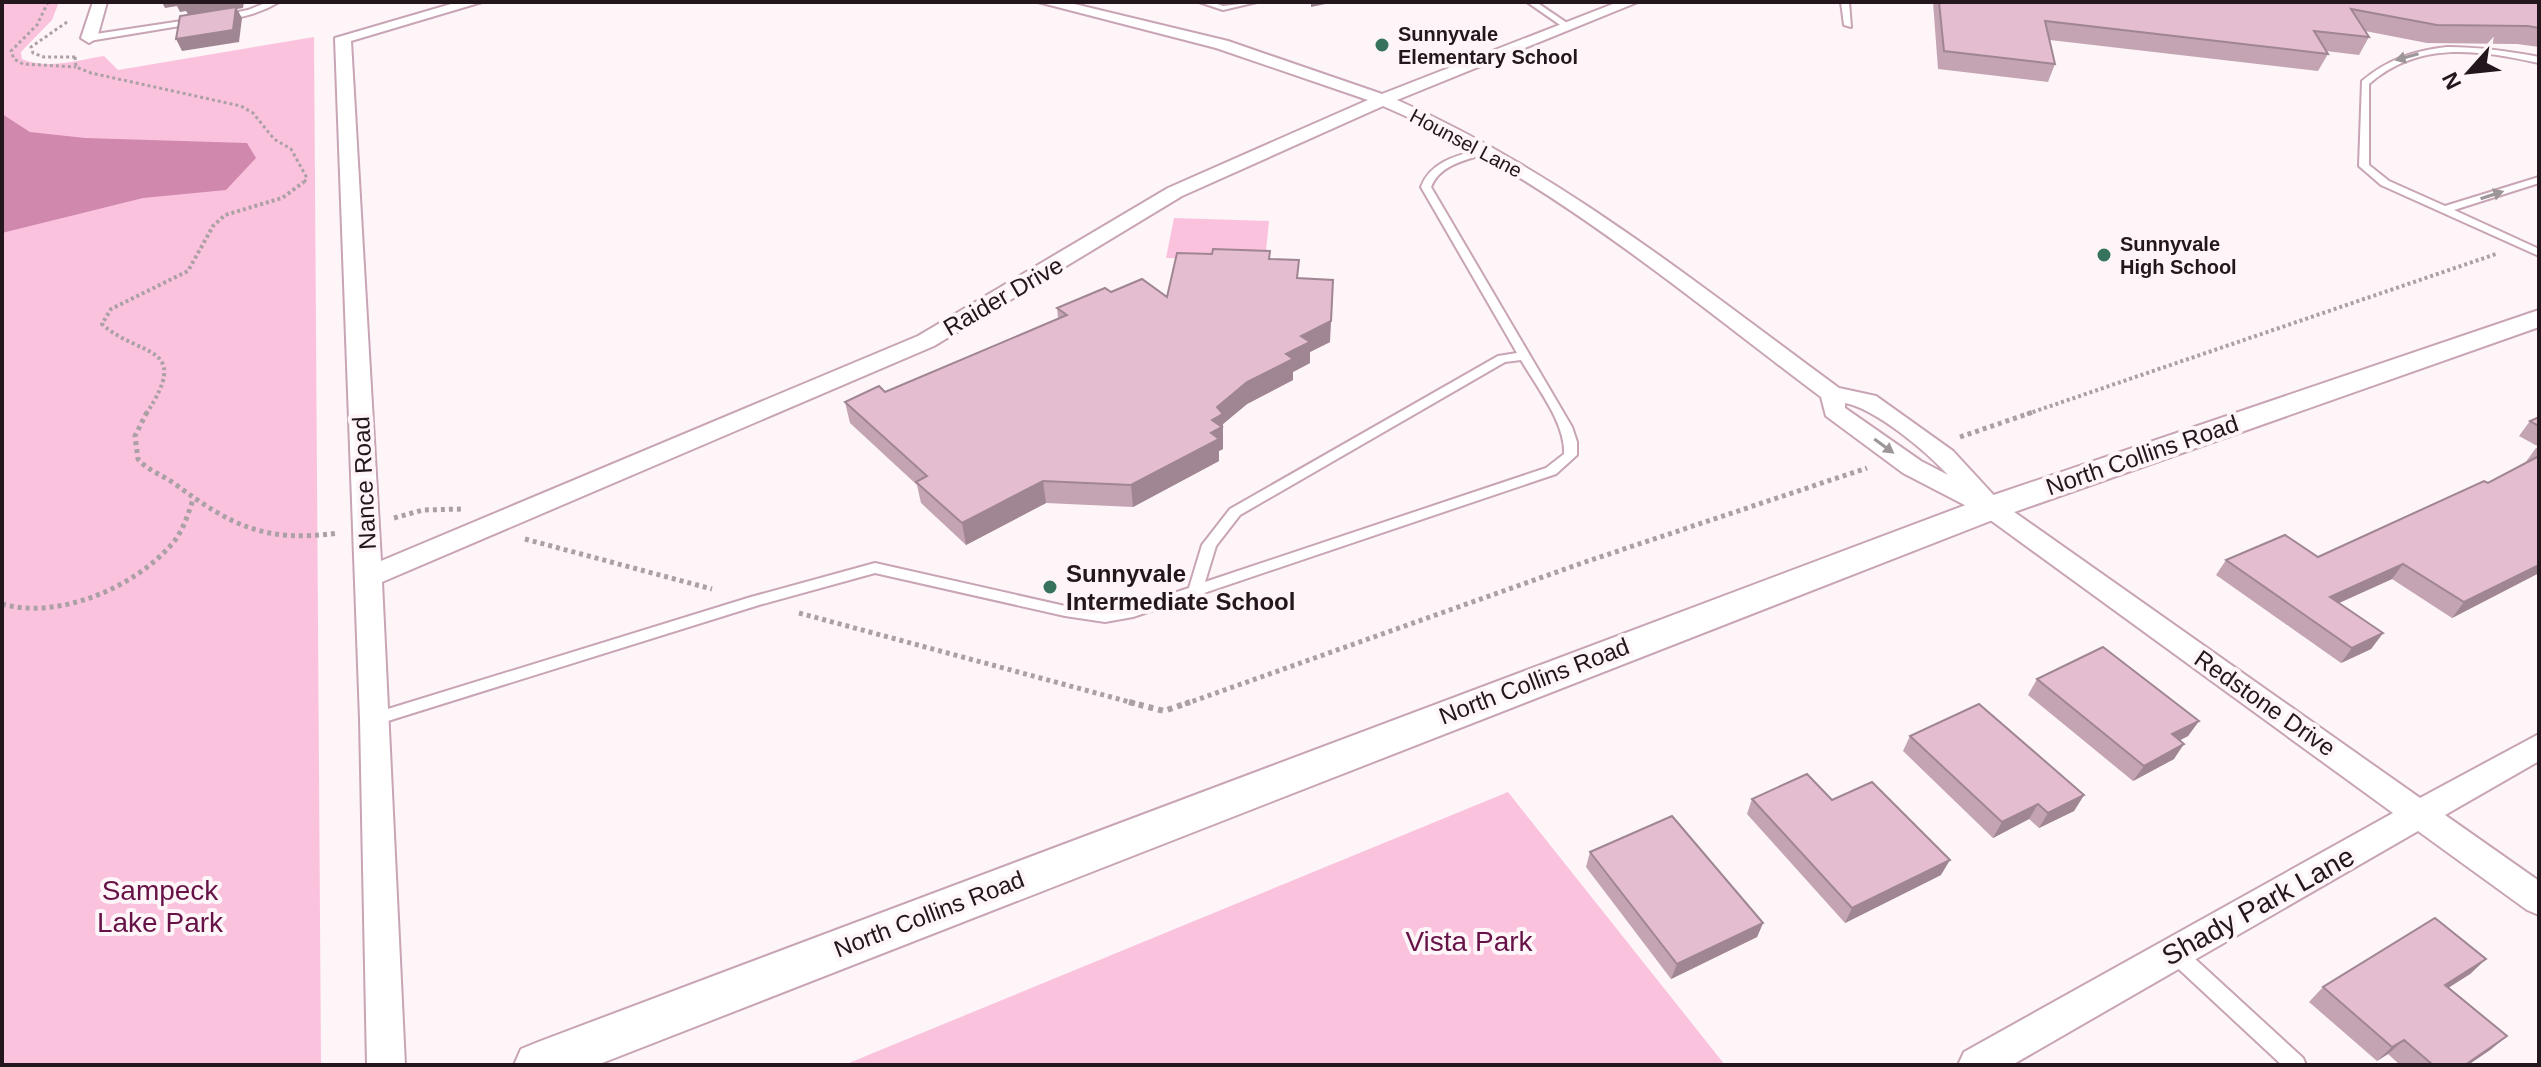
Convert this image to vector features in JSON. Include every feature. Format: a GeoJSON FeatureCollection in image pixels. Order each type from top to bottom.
{"type":"FeatureCollection","features":[{"type":"Feature","properties":{"kind":"street"},"geometry":{"type":"LineString","coordinates":[[89,38],[100,2]]}},
{"type":"Feature","properties":{"kind":"street","name":"Nance Road"},"geometry":{"type":"LineString","coordinates":[[386,1065],[375,719],[343,38],[475,2]]}},
{"type":"Feature","properties":{"kind":"street","name":"Hounsel Lane"},"geometry":{"type":"LineString","coordinates":[[1045,2],[1088,6],[1258,52],[1383,100],[1485,151],[1577,206],[1832,394],[1868,401],[1932,447],[1991,508]]}},
{"type":"Feature","properties":{"kind":"street","name":"Raider Drive"},"geometry":{"type":"LineString","coordinates":[[369,577],[926,341],[1175,192],[1383,100],[1631,2]]}},
{"type":"Feature","properties":{"kind":"street","name":"North Collins Road"},"geometry":{"type":"LineString","coordinates":[[538,1065],[1991,508],[2539,318]]}},
{"type":"Feature","properties":{"kind":"street","name":"Hounsel Lane"},"geometry":{"type":"LineString","coordinates":[[1832,394],[1834,411],[1899,458],[1991,508]]}},
{"type":"Feature","properties":{"kind":"street","name":"Redstone Drive"},"geometry":{"type":"LineString","coordinates":[[1991,508],[2539,900]]}},
{"type":"Feature","properties":{"kind":"street","name":"Shady Park Lane"},"geometry":{"type":"LineString","coordinates":[[1977,1065],[2539,746]]}},
{"type":"Feature","properties":{"kind":"lane"},"geometry":{"type":"LineString","coordinates":[[89,38],[250,12],[275,2]]}},
{"type":"Feature","properties":{"kind":"lane"},"geometry":{"type":"LineString","coordinates":[[1203,2],[1223,8],[1253,2]]}},
{"type":"Feature","properties":{"kind":"lane"},"geometry":{"type":"LineString","coordinates":[[1531,2],[1569,27]]}},
{"type":"Feature","properties":{"kind":"lane"},"geometry":{"type":"LineString","coordinates":[[1845,2],[1848,25]]}},
{"type":"Feature","properties":{"kind":"lane"},"geometry":{"type":"LineString","coordinates":[[2539,60],[2472,50],[2433,51],[2399,58],[2377,69],[2365,83],[2364,166],[2385,183],[2539,253]]}},
{"type":"Feature","properties":{"kind":"lane"},"geometry":{"type":"LineString","coordinates":[[375,719],[756,601],[875,568],[1105,617],[1195,592],[1538,476],[1563,464],[1570,455],[1571,442],[1566,427],[1426,187],[1428,179],[1443,167],[1485,151]]}},
{"type":"Feature","properties":{"kind":"lane"},"geometry":{"type":"LineString","coordinates":[[2444,210],[2539,180]]}},
{"type":"Feature","properties":{"kind":"lane"},"geometry":{"type":"LineString","coordinates":[[1195,592],[1209,545],[1235,512],[1502,359],[1524,356]]}},
{"type":"Feature","properties":{"kind":"lane"},"geometry":{"type":"LineString","coordinates":[[2175,953],[2296,1065]]}},
{"type":"Feature","properties":{"kind":"path"},"geometry":{"type":"LineString","coordinates":[[48,2],[37,25],[11,51],[14,59],[23,64],[76,67],[241,106],[253,113],[274,139],[291,149],[307,178],[297,189],[283,196],[225,215],[213,227],[196,263],[186,273],[124,302],[103,317],[102,324],[107,331],[150,348],[163,367],[162,386],[136,430],[133,449],[143,467],[169,479],[215,516],[257,534],[301,540],[423,510],[457,507],[511,535],[1164,711],[1585,562],[1899,458]]}},
{"type":"Feature","properties":{"kind":"path"},"geometry":{"type":"LineString","coordinates":[[75,57],[76,67]]}},
{"type":"Feature","properties":{"kind":"path"},"geometry":{"type":"LineString","coordinates":[[1932,447],[2522,245]]}},
{"type":"Feature","properties":{"kind":"path"},"geometry":{"type":"LineString","coordinates":[[2,604],[13,609],[50,607],[91,597],[135,574],[169,547],[188,519],[193,499]]}},
{"type":"Feature","properties":{"kind":"green space","name":"Sampeck Lake Park"},"geometry":{"type":"Polygon","coordinates":[[[2,2],[59,2],[52,20],[21,52],[22,59],[41,64],[104,56],[118,70],[314,37],[321,1065],[2,1065],[2,2]]]}},
{"type":"Feature","properties":{"kind":"green space"},"geometry":{"type":"Polygon","coordinates":[[[1174,218],[1269,221],[1265,261],[1166,258],[1174,218]]]}},
{"type":"Feature","properties":{"kind":"green space","name":"Vista Park"},"geometry":{"type":"Polygon","coordinates":[[[1508,792],[1725,1065],[844,1065],[1508,792]]]}},
{"type":"Feature","properties":{"kind":"shaded area"},"geometry":{"type":"Polygon","coordinates":[[[2,114],[30,132],[85,138],[247,143],[256,158],[226,190],[143,198],[2,233],[2,114]]]}},
{"type":"Feature","properties":{"kind":"building"},"geometry":{"type":"Polygon","coordinates":[[[1939,2],[2539,2],[2539,28],[2437,25],[2351,9],[2369,37],[2314,31],[2328,54],[2045,21],[2055,64],[1944,51],[1939,2]]]}},
{"type":"Feature","properties":{"kind":"building"},"geometry":{"type":"Polygon","coordinates":[[[236,7],[233,30],[176,39],[180,16],[236,7]]]}},
{"type":"Feature","properties":{"kind":"building"},"geometry":{"type":"Polygon","coordinates":[[[1213,249],[1270,251],[1269,259],[1299,260],[1297,278],[1333,280],[1331,321],[1301,336],[1310,342],[1286,354],[1293,359],[1247,382],[1217,407],[1223,414],[1212,420],[1222,427],[1211,433],[1219,439],[1131,485],[1043,481],[962,523],[916,482],[927,476],[845,402],[879,386],[885,392],[1067,315],[1057,308],[1105,288],[1111,292],[1142,279],[1167,297],[1177,253],[1212,254],[1213,249]]]}},
{"type":"Feature","properties":{"kind":"building"},"geometry":{"type":"Polygon","coordinates":[[[2539,417],[2539,426],[2530,421],[2539,417]]]}},
{"type":"Feature","properties":{"kind":"building"},"geometry":{"type":"Polygon","coordinates":[[[2539,456],[2539,565],[2464,602],[2403,564],[2330,597],[2383,633],[2352,648],[2226,560],[2285,535],[2318,557],[2484,481],[2488,483],[2539,456]]]}},
{"type":"Feature","properties":{"kind":"building"},"geometry":{"type":"Polygon","coordinates":[[[2103,647],[2199,721],[2172,734],[2184,744],[2144,766],[2037,679],[2103,647]]]}},
{"type":"Feature","properties":{"kind":"building"},"geometry":{"type":"Polygon","coordinates":[[[1979,704],[2084,795],[2048,813],[2038,804],[2002,822],[1910,736],[1979,704]]]}},
{"type":"Feature","properties":{"kind":"building"},"geometry":{"type":"Polygon","coordinates":[[[1807,774],[1832,800],[1872,782],[1950,860],[1852,908],[1752,799],[1807,774]]]}},
{"type":"Feature","properties":{"kind":"building"},"geometry":{"type":"Polygon","coordinates":[[[1672,816],[1763,923],[1677,964],[1590,852],[1672,816]]]}},
{"type":"Feature","properties":{"kind":"building"},"geometry":{"type":"Polygon","coordinates":[[[2435,918],[2486,959],[2445,985],[2507,1036],[2465,1065],[2433,1065],[2404,1040],[2392,1047],[2323,987],[2435,918]]]}},
{"type":"Feature","properties":{"kind":"place","name":"Sunnyvale Elementary School"},"geometry":{"type":"Point","coordinates":[1382,45]}},
{"type":"Feature","properties":{"kind":"place","name":"Sunnyvale High School"},"geometry":{"type":"Point","coordinates":[2104,255]}},
{"type":"Feature","properties":{"kind":"place","name":"Sunnyvale Intermediate School"},"geometry":{"type":"Point","coordinates":[1050,587]}}]}
